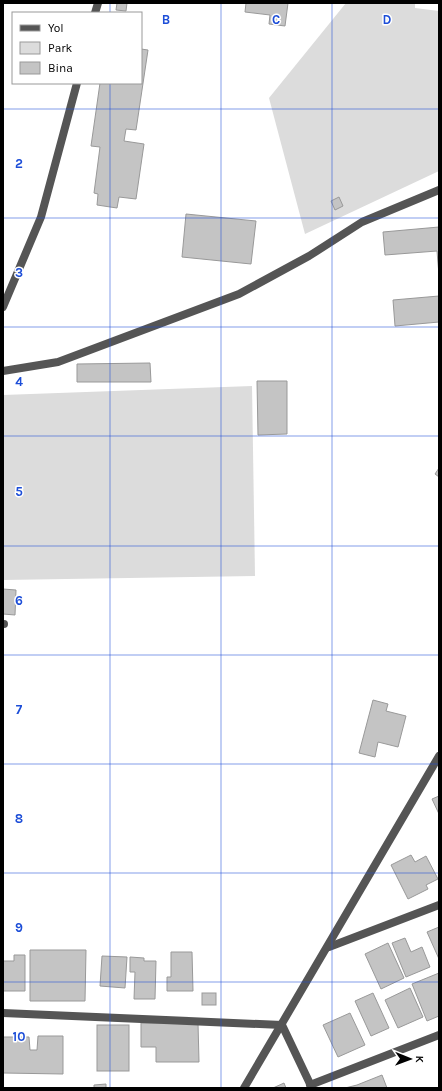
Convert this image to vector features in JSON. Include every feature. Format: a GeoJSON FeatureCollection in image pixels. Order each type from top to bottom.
{"type":"FeatureCollection","features":[{"type":"Feature","properties":{"kind":"street"},"geometry":{"type":"LineString","coordinates":[[3,307],[6,289],[40,217],[77,84]]}},
{"type":"Feature","properties":{"kind":"street"},"geometry":{"type":"LineString","coordinates":[[3,370],[58,362],[239,294],[309,256],[362,222],[439,190]]}},
{"type":"Feature","properties":{"kind":"street"},"geometry":{"type":"LineString","coordinates":[[244,1088],[438,759]]}},
{"type":"Feature","properties":{"kind":"street"},"geometry":{"type":"LineString","coordinates":[[328,947],[439,905]]}},
{"type":"Feature","properties":{"kind":"street"},"geometry":{"type":"LineString","coordinates":[[3,1013],[282,1025]]}},
{"type":"Feature","properties":{"kind":"street"},"geometry":{"type":"LineString","coordinates":[[282,1025],[311,1086],[439,1036]]}},
{"type":"Feature","properties":{"kind":"green space"},"geometry":{"type":"Polygon","coordinates":[[[346,3],[415,3],[415,8],[439,11],[439,171],[305,234],[269,98],[346,3]]]}},
{"type":"Feature","properties":{"kind":"green space"},"geometry":{"type":"Polygon","coordinates":[[[252,386],[255,576],[3,580],[3,395],[252,386]]]}},
{"type":"Feature","properties":{"kind":"building"},"geometry":{"type":"Polygon","coordinates":[[[117,3],[127,3],[126,11],[116,10],[117,3]]]}},
{"type":"Feature","properties":{"kind":"building"},"geometry":{"type":"Polygon","coordinates":[[[246,3],[288,3],[285,26],[269,24],[270,15],[245,12],[246,3]]]}},
{"type":"Feature","properties":{"kind":"building"},"geometry":{"type":"Polygon","coordinates":[[[142,49],[148,50],[136,130],[126,129],[124,141],[144,144],[136,199],[119,197],[117,208],[97,205],[98,194],[94,193],[100,147],[91,146],[100,84],[142,84],[142,49]]]}},
{"type":"Feature","properties":{"kind":"building"},"geometry":{"type":"Polygon","coordinates":[[[339,197],[343,206],[335,210],[331,201],[339,197]]]}},
{"type":"Feature","properties":{"kind":"building"},"geometry":{"type":"Polygon","coordinates":[[[186,214],[256,221],[251,264],[182,257],[186,214]]]}},
{"type":"Feature","properties":{"kind":"building"},"geometry":{"type":"Polygon","coordinates":[[[439,227],[439,275],[437,251],[385,255],[383,232],[439,227]]]}},
{"type":"Feature","properties":{"kind":"building"},"geometry":{"type":"Polygon","coordinates":[[[439,296],[439,322],[395,326],[393,300],[439,296]]]}},
{"type":"Feature","properties":{"kind":"building"},"geometry":{"type":"Polygon","coordinates":[[[150,363],[151,382],[77,382],[77,364],[150,363]]]}},
{"type":"Feature","properties":{"kind":"building"},"geometry":{"type":"Polygon","coordinates":[[[257,381],[287,381],[287,434],[258,435],[257,381]]]}},
{"type":"Feature","properties":{"kind":"building"},"geometry":{"type":"Polygon","coordinates":[[[439,468],[439,477],[435,474],[439,468]]]}},
{"type":"Feature","properties":{"kind":"building"},"geometry":{"type":"Polygon","coordinates":[[[3,589],[16,590],[15,615],[3,614],[3,589]]]}},
{"type":"Feature","properties":{"kind":"building"},"geometry":{"type":"Polygon","coordinates":[[[373,700],[388,704],[386,711],[406,716],[398,747],[378,742],[375,757],[359,753],[373,700]]]}},
{"type":"Feature","properties":{"kind":"building"},"geometry":{"type":"Polygon","coordinates":[[[439,796],[439,814],[432,799],[439,796]]]}},
{"type":"Feature","properties":{"kind":"building"},"geometry":{"type":"Polygon","coordinates":[[[411,855],[415,862],[426,856],[438,879],[426,885],[428,889],[408,899],[391,865],[411,855]]]}},
{"type":"Feature","properties":{"kind":"building"},"geometry":{"type":"Polygon","coordinates":[[[439,927],[439,959],[427,932],[439,927]]]}},
{"type":"Feature","properties":{"kind":"building"},"geometry":{"type":"Polygon","coordinates":[[[405,938],[411,952],[422,947],[430,967],[406,977],[392,943],[405,938]]]}},
{"type":"Feature","properties":{"kind":"building"},"geometry":{"type":"Polygon","coordinates":[[[388,943],[404,978],[381,989],[365,954],[388,943]]]}},
{"type":"Feature","properties":{"kind":"building"},"geometry":{"type":"Polygon","coordinates":[[[30,950],[86,950],[85,1001],[30,1001],[30,950]]]}},
{"type":"Feature","properties":{"kind":"building"},"geometry":{"type":"Polygon","coordinates":[[[171,952],[192,952],[193,991],[167,991],[167,977],[171,977],[171,952]]]}},
{"type":"Feature","properties":{"kind":"building"},"geometry":{"type":"Polygon","coordinates":[[[14,955],[25,955],[25,991],[3,991],[3,961],[14,961],[14,955]]]}},
{"type":"Feature","properties":{"kind":"building"},"geometry":{"type":"Polygon","coordinates":[[[102,956],[127,957],[125,988],[100,986],[102,956]]]}},
{"type":"Feature","properties":{"kind":"building"},"geometry":{"type":"Polygon","coordinates":[[[130,957],[144,958],[144,961],[156,961],[155,999],[134,999],[135,972],[130,972],[130,957]]]}},
{"type":"Feature","properties":{"kind":"building"},"geometry":{"type":"Polygon","coordinates":[[[439,973],[439,1016],[427,1021],[412,984],[439,973]]]}},
{"type":"Feature","properties":{"kind":"building"},"geometry":{"type":"Polygon","coordinates":[[[410,988],[423,1017],[398,1028],[385,1000],[410,988]]]}},
{"type":"Feature","properties":{"kind":"building"},"geometry":{"type":"Polygon","coordinates":[[[202,993],[216,993],[216,1005],[202,1005],[202,993]]]}},
{"type":"Feature","properties":{"kind":"building"},"geometry":{"type":"Polygon","coordinates":[[[373,993],[389,1028],[371,1036],[355,1001],[373,993]]]}},
{"type":"Feature","properties":{"kind":"building"},"geometry":{"type":"Polygon","coordinates":[[[350,1013],[365,1045],[338,1057],[323,1025],[350,1013]]]}},
{"type":"Feature","properties":{"kind":"building"},"geometry":{"type":"Polygon","coordinates":[[[141,1023],[198,1023],[199,1062],[156,1062],[156,1047],[141,1047],[141,1023]]]}},
{"type":"Feature","properties":{"kind":"building"},"geometry":{"type":"Polygon","coordinates":[[[97,1025],[129,1025],[129,1071],[97,1071],[97,1025]]]}},
{"type":"Feature","properties":{"kind":"building"},"geometry":{"type":"Polygon","coordinates":[[[38,1036],[63,1036],[63,1074],[3,1073],[3,1037],[29,1037],[30,1050],[37,1050],[38,1036]]]}},
{"type":"Feature","properties":{"kind":"building"},"geometry":{"type":"Polygon","coordinates":[[[382,1075],[387,1088],[345,1088],[357,1085],[382,1075]]]}},
{"type":"Feature","properties":{"kind":"building"},"geometry":{"type":"Polygon","coordinates":[[[284,1083],[286,1088],[273,1088],[284,1083]]]}},
{"type":"Feature","properties":{"kind":"building"},"geometry":{"type":"Polygon","coordinates":[[[106,1084],[106,1088],[94,1088],[94,1085],[106,1084]]]}}]}
